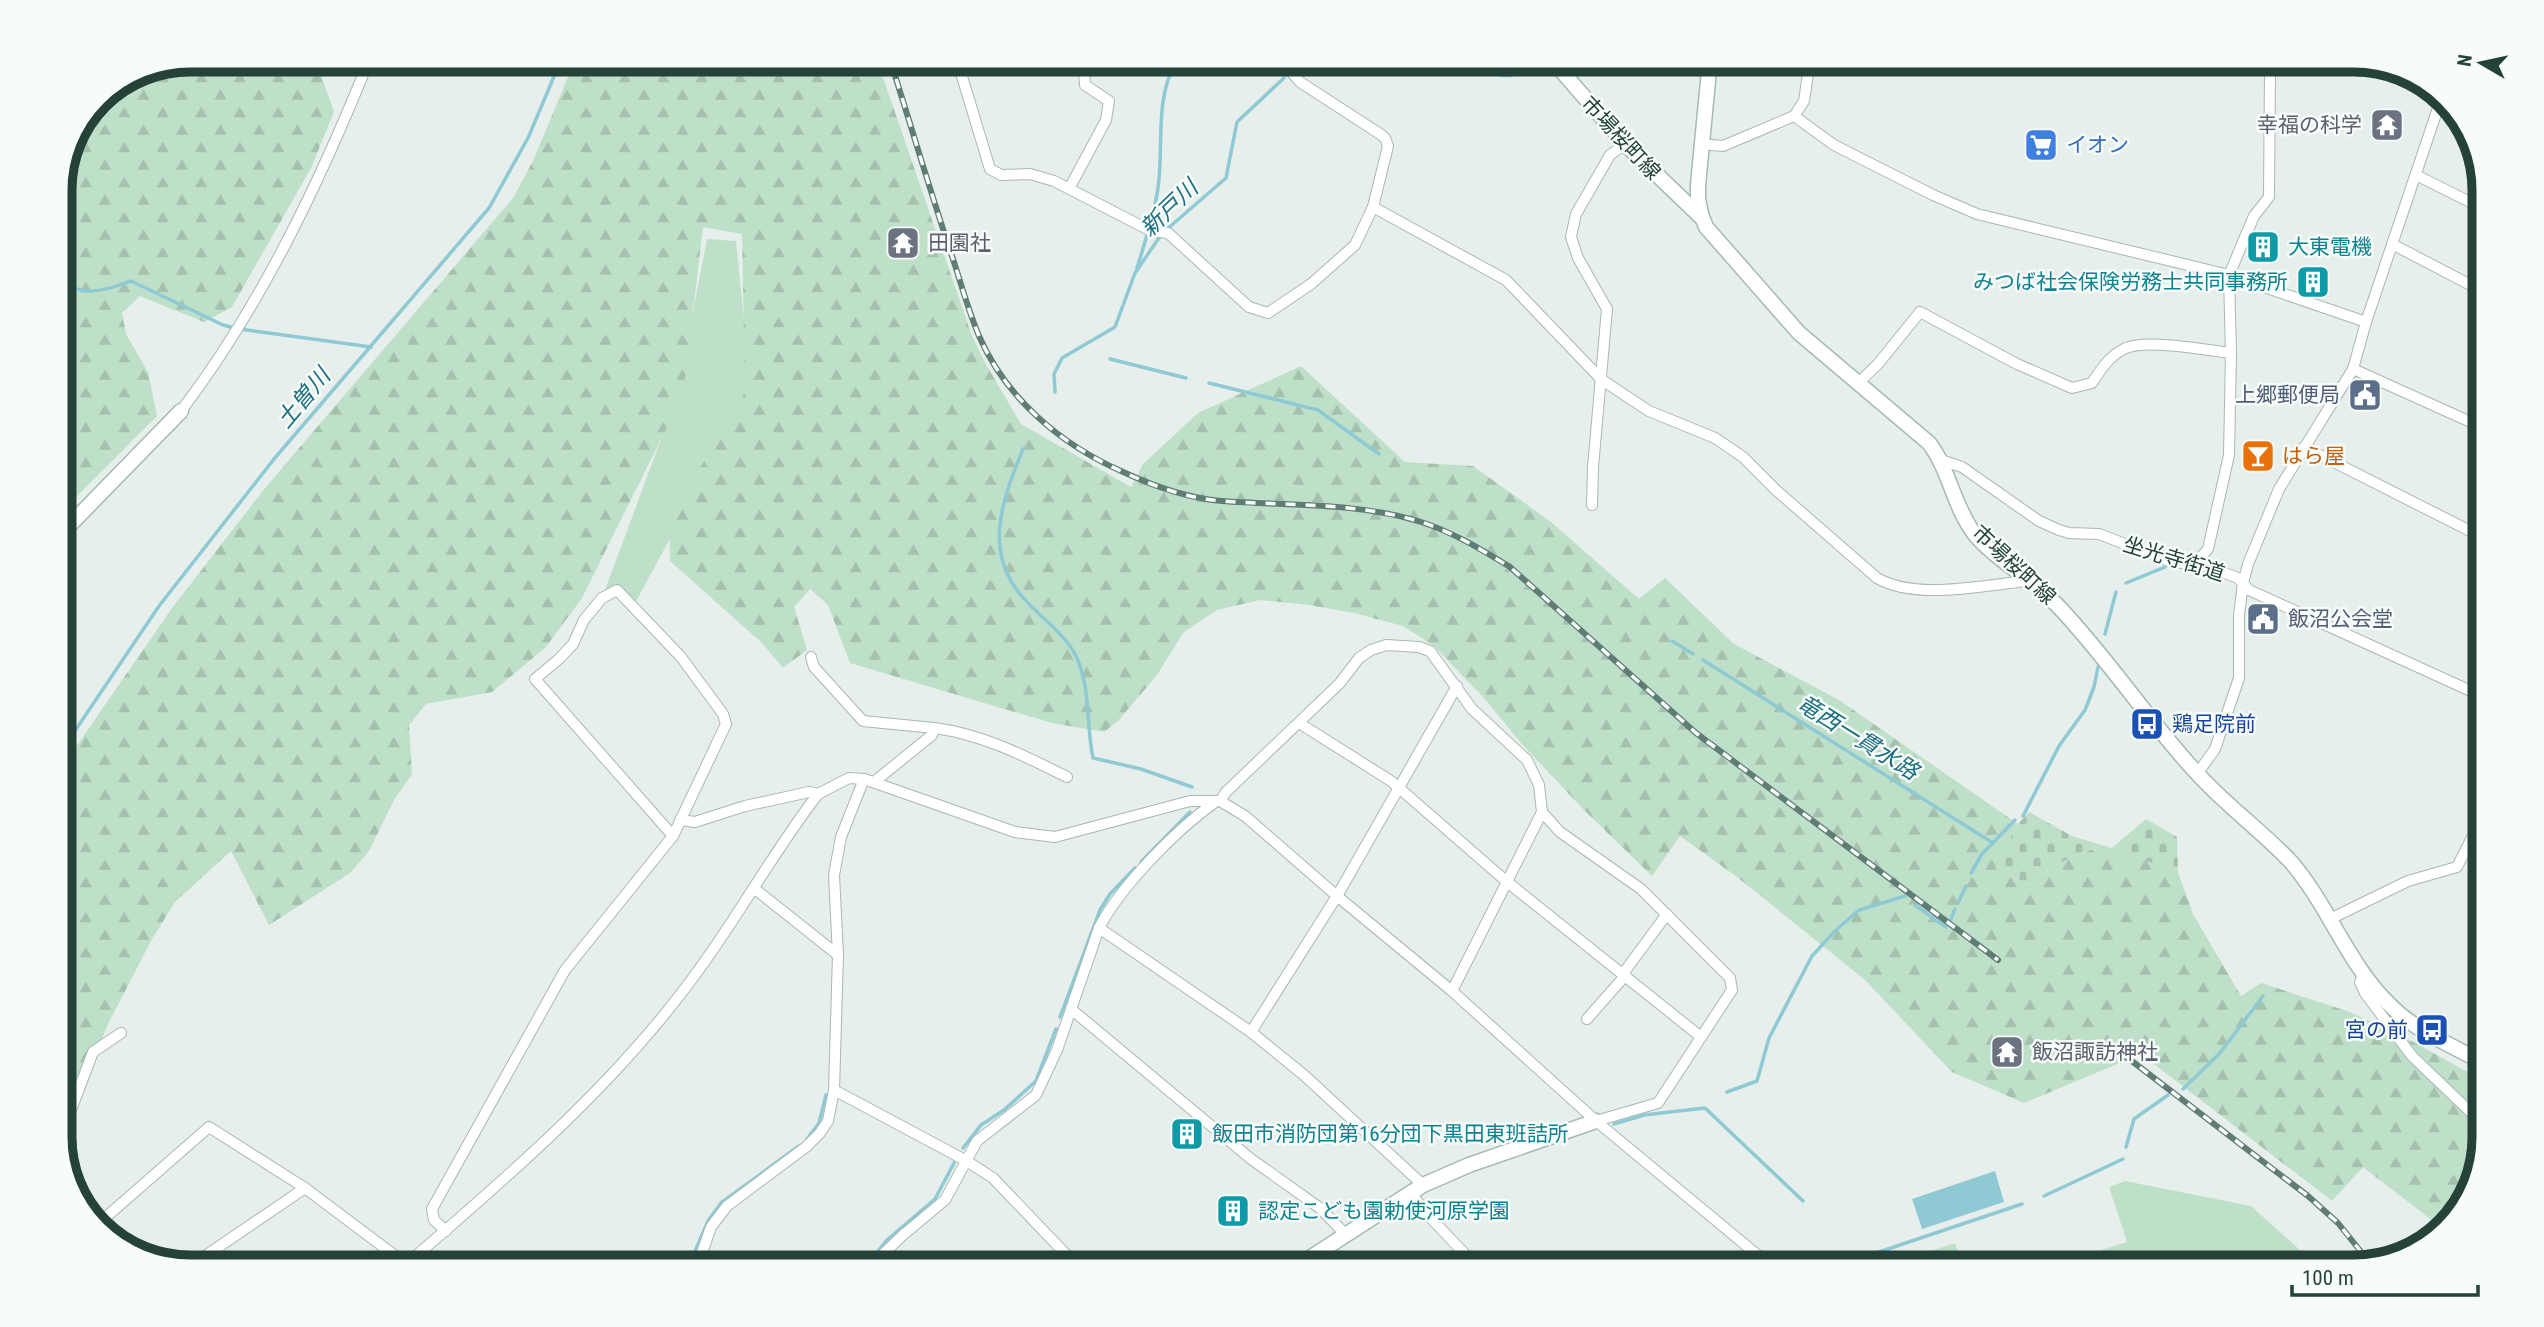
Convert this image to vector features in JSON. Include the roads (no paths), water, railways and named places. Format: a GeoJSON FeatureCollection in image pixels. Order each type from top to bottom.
{"type":"FeatureCollection","features":[{"type":"Feature","properties":{"kind":"main road","name":"市場桜町線"},"geometry":{"type":"LineString","coordinates":[[1563,72],[1625,144],[1703,219],[1706,227],[1799,333],[1929,443],[1941,460],[1962,512],[1974,533],[2055,603],[2097,647],[2169,742],[2197,774],[2291,862],[2364,974],[2391,1007],[2414,1024],[2472,1056]]}},
{"type":"Feature","properties":{"kind":"main road"},"geometry":{"type":"LineString","coordinates":[[1703,219],[1698,199],[1700,144],[1709,72]]}},
{"type":"Feature","properties":{"kind":"main road"},"geometry":{"type":"LineString","coordinates":[[72,523],[181,411]]}},
{"type":"Feature","properties":{"kind":"main road"},"geometry":{"type":"LineString","coordinates":[[1316,1255],[1417,1189],[1469,1165],[1596,1121]]}},
{"type":"Feature","properties":{"kind":"street"},"geometry":{"type":"LineString","coordinates":[[181,411],[212,370],[266,278],[334,146],[364,72]]}},
{"type":"Feature","properties":{"kind":"street"},"geometry":{"type":"LineString","coordinates":[[961,72],[990,169],[1000,174],[1030,174],[1070,187],[1151,231],[1168,233],[1249,307],[1268,313],[1311,284],[1355,245],[1373,207],[1388,146],[1385,138],[1300,82],[1291,72]]}},
{"type":"Feature","properties":{"kind":"street"},"geometry":{"type":"LineString","coordinates":[[1070,187],[1106,120],[1109,101],[1085,85],[1084,72]]}},
{"type":"Feature","properties":{"kind":"street"},"geometry":{"type":"LineString","coordinates":[[1700,144],[1723,146],[1794,116],[1804,101],[1808,72]]}},
{"type":"Feature","properties":{"kind":"street"},"geometry":{"type":"LineString","coordinates":[[2188,564],[2208,549],[2230,455],[2229,275],[2254,216],[2269,197],[2270,72]]}},
{"type":"Feature","properties":{"kind":"street"},"geometry":{"type":"LineString","coordinates":[[2197,774],[2215,749],[2239,678],[2239,615],[2243,583],[2278,489],[2353,369],[2366,322],[2438,107]]}},
{"type":"Feature","properties":{"kind":"street"},"geometry":{"type":"LineString","coordinates":[[1794,116],[1834,145],[1977,214],[2229,275],[2366,322]]}},
{"type":"Feature","properties":{"kind":"street"},"geometry":{"type":"LineString","coordinates":[[1592,505],[1607,309],[1578,258],[1571,237],[1576,214],[1610,155],[1625,144]]}},
{"type":"Feature","properties":{"kind":"street"},"geometry":{"type":"LineString","coordinates":[[2416,175],[2472,203]]}},
{"type":"Feature","properties":{"kind":"street"},"geometry":{"type":"LineString","coordinates":[[1373,207],[1506,281],[1602,380],[1649,411],[1715,438],[1743,457],[1777,491],[1877,578],[1890,585],[1908,589],[1948,589],[2028,579]]}},
{"type":"Feature","properties":{"kind":"street"},"geometry":{"type":"LineString","coordinates":[[2392,244],[2472,286]]}},
{"type":"Feature","properties":{"kind":"street"},"geometry":{"type":"LineString","coordinates":[[1858,383],[1920,312],[2017,364],[2072,388],[2092,383],[2106,361],[2127,347],[2167,345],[2231,353]]}},
{"type":"Feature","properties":{"kind":"street"},"geometry":{"type":"LineString","coordinates":[[2353,369],[2472,423]]}},
{"type":"Feature","properties":{"kind":"street"},"geometry":{"type":"LineString","coordinates":[[2304,447],[2472,532]]}},
{"type":"Feature","properties":{"kind":"street","name":"坐光寺街道"},"geometry":{"type":"LineString","coordinates":[[1941,460],[1962,467],[2039,521],[2059,530],[2099,534],[2169,561],[2209,567],[2238,578],[2249,590],[2472,692]]}},
{"type":"Feature","properties":{"kind":"street"},"geometry":{"type":"LineString","coordinates":[[446,1231],[435,1220],[432,1209],[523,1042],[565,970],[673,836],[726,724],[723,714],[681,657],[617,590],[602,598],[584,620],[573,644],[535,679],[673,836]]}},
{"type":"Feature","properties":{"kind":"street"},"geometry":{"type":"LineString","coordinates":[[882,1255],[945,1200],[976,1141],[1036,1095],[1056,1050],[1107,912],[1150,862],[1199,813],[1217,802],[1299,723],[1340,682],[1359,658],[1386,645],[1419,647],[1430,651],[1472,709],[1527,760],[1539,785],[1542,812],[1452,991]]}},
{"type":"Feature","properties":{"kind":"street"},"geometry":{"type":"LineString","coordinates":[[811,657],[814,667],[863,721],[934,728],[986,740],[1067,777]]}},
{"type":"Feature","properties":{"kind":"street"},"geometry":{"type":"LineString","coordinates":[[1251,1032],[1337,896],[1457,686]]}},
{"type":"Feature","properties":{"kind":"street"},"geometry":{"type":"LineString","coordinates":[[1299,723],[1399,787],[1506,881],[1701,1037]]}},
{"type":"Feature","properties":{"kind":"street"},"geometry":{"type":"LineString","coordinates":[[702,1255],[712,1227],[727,1206],[783,1166],[820,1133],[828,1121],[834,1090],[838,955],[834,875],[841,837],[869,780],[932,735],[934,728]]}},
{"type":"Feature","properties":{"kind":"street"},"geometry":{"type":"LineString","coordinates":[[419,1255],[515,1168],[625,1060],[686,988],[818,794],[849,778],[869,780],[1016,832],[1055,837],[1190,801],[1217,802],[1245,816],[1452,991],[1596,1121],[1756,1255]]}},
{"type":"Feature","properties":{"kind":"street"},"geometry":{"type":"LineString","coordinates":[[680,820],[695,822],[758,803],[809,792],[818,794]]}},
{"type":"Feature","properties":{"kind":"street"},"geometry":{"type":"LineString","coordinates":[[1542,812],[1560,832],[1642,889],[1730,978],[1732,990],[1658,1103],[1596,1121]]}},
{"type":"Feature","properties":{"kind":"street"},"geometry":{"type":"LineString","coordinates":[[2330,919],[2408,881],[2457,867],[2472,838]]}},
{"type":"Feature","properties":{"kind":"street"},"geometry":{"type":"LineString","coordinates":[[755,889],[838,955]]}},
{"type":"Feature","properties":{"kind":"street"},"geometry":{"type":"LineString","coordinates":[[1587,1019],[1623,976],[1667,914]]}},
{"type":"Feature","properties":{"kind":"street"},"geometry":{"type":"LineString","coordinates":[[1099,928],[1251,1032],[1305,1076],[1417,1189],[1427,1214],[1462,1255]]}},
{"type":"Feature","properties":{"kind":"street"},"geometry":{"type":"LineString","coordinates":[[2364,974],[2360,982],[2365,993],[2404,1046],[2472,1111]]}},
{"type":"Feature","properties":{"kind":"street"},"geometry":{"type":"LineString","coordinates":[[1071,1009],[1251,1159],[1320,1208],[1346,1235]]}},
{"type":"Feature","properties":{"kind":"street"},"geometry":{"type":"LineString","coordinates":[[72,1107],[93,1052],[121,1033]]}},
{"type":"Feature","properties":{"kind":"street"},"geometry":{"type":"LineString","coordinates":[[834,1090],[965,1160],[993,1178],[1066,1255]]}},
{"type":"Feature","properties":{"kind":"street"},"geometry":{"type":"LineString","coordinates":[[104,1218],[209,1127],[305,1188],[393,1255]]}},
{"type":"Feature","properties":{"kind":"street"},"geometry":{"type":"LineString","coordinates":[[207,1255],[305,1188]]}},
{"type":"Feature","properties":{"kind":"water"},"geometry":{"type":"Polygon","coordinates":[[[1995,1171],[2004,1202],[1922,1229],[1912,1199],[1995,1171]]]}},
{"type":"Feature","properties":{"kind":"waterway","name":"土曽川"},"geometry":{"type":"LineString","coordinates":[[72,735],[159,606],[274,459],[489,208],[528,138],[556,72]]}},
{"type":"Feature","properties":{"kind":"waterway"},"geometry":{"type":"LineString","coordinates":[[1137,268],[1158,188],[1162,106],[1171,72]]}},
{"type":"Feature","properties":{"kind":"waterway","name":"新戸川"},"geometry":{"type":"LineString","coordinates":[[1491,72],[1507,76],[1514,72]]}},
{"type":"Feature","properties":{"kind":"waterway","name":"新戸川"},"geometry":{"type":"LineString","coordinates":[[1166,230],[1226,178],[1237,122],[1284,78]]}},
{"type":"Feature","properties":{"kind":"waterway","name":"新戸川"},"geometry":{"type":"LineString","coordinates":[[1055,392],[1054,374],[1062,358],[1115,327],[1135,273],[1161,235]]}},
{"type":"Feature","properties":{"kind":"waterway"},"geometry":{"type":"LineString","coordinates":[[72,287],[93,291],[131,281],[223,325],[371,347]]}},
{"type":"Feature","properties":{"kind":"waterway","name":"竜西一貫水路"},"geometry":{"type":"LineString","coordinates":[[1110,359],[1186,378]]}},
{"type":"Feature","properties":{"kind":"waterway","name":"竜西一貫水路"},"geometry":{"type":"LineString","coordinates":[[1209,383],[1318,410],[1379,454]]}},
{"type":"Feature","properties":{"kind":"waterway","name":"新戸川"},"geometry":{"type":"LineString","coordinates":[[1023,449],[1003,509],[1000,548],[1004,567],[1013,585],[1061,635],[1077,658],[1084,682],[1093,758],[1141,769],[1192,787]]}},
{"type":"Feature","properties":{"kind":"waterway"},"geometry":{"type":"LineString","coordinates":[[2126,583],[2165,567]]}},
{"type":"Feature","properties":{"kind":"waterway"},"geometry":{"type":"LineString","coordinates":[[2105,634],[2116,592]]}},
{"type":"Feature","properties":{"kind":"waterway","name":"竜西一貫水路"},"geometry":{"type":"LineString","coordinates":[[1672,641],[1693,654]]}},
{"type":"Feature","properties":{"kind":"waterway","name":"竜西一貫水路"},"geometry":{"type":"LineString","coordinates":[[1703,660],[1993,843]]}},
{"type":"Feature","properties":{"kind":"waterway"},"geometry":{"type":"LineString","coordinates":[[2023,816],[2059,746],[2085,710],[2098,667]]}},
{"type":"Feature","properties":{"kind":"waterway"},"geometry":{"type":"LineString","coordinates":[[1141,862],[1190,812]]}},
{"type":"Feature","properties":{"kind":"waterway","name":"竜西一貫水路"},"geometry":{"type":"LineString","coordinates":[[1971,873],[1982,854],[2015,820]]}},
{"type":"Feature","properties":{"kind":"waterway"},"geometry":{"type":"LineString","coordinates":[[1060,1017],[1100,910],[1110,894],[1135,868]]}},
{"type":"Feature","properties":{"kind":"waterway"},"geometry":{"type":"LineString","coordinates":[[1958,903],[1966,886]]}},
{"type":"Feature","properties":{"kind":"waterway"},"geometry":{"type":"LineString","coordinates":[[1727,1092],[1757,1081],[1769,1038],[1812,956],[1859,910],[1905,896]]}},
{"type":"Feature","properties":{"kind":"waterway"},"geometry":{"type":"LineString","coordinates":[[1915,905],[1946,927]]}},
{"type":"Feature","properties":{"kind":"waterway"},"geometry":{"type":"LineString","coordinates":[[1951,919],[1955,909]]}},
{"type":"Feature","properties":{"kind":"waterway"},"geometry":{"type":"LineString","coordinates":[[2183,1089],[2220,1053],[2263,996]]}},
{"type":"Feature","properties":{"kind":"waterway"},"geometry":{"type":"LineString","coordinates":[[963,1148],[981,1125],[1004,1110],[1036,1081],[1056,1029]]}},
{"type":"Feature","properties":{"kind":"waterway"},"geometry":{"type":"LineString","coordinates":[[807,1139],[819,1123],[826,1095]]}},
{"type":"Feature","properties":{"kind":"waterway"},"geometry":{"type":"LineString","coordinates":[[2126,1147],[2134,1119],[2168,1095]]}},
{"type":"Feature","properties":{"kind":"waterway"},"geometry":{"type":"LineString","coordinates":[[1614,1124],[1644,1115],[1705,1108],[1803,1201]]}},
{"type":"Feature","properties":{"kind":"waterway"},"geometry":{"type":"LineString","coordinates":[[695,1255],[708,1221],[721,1203],[799,1146]]}},
{"type":"Feature","properties":{"kind":"waterway"},"geometry":{"type":"LineString","coordinates":[[2044,1196],[2123,1159]]}},
{"type":"Feature","properties":{"kind":"waterway"},"geometry":{"type":"LineString","coordinates":[[875,1255],[887,1240],[935,1199],[954,1163]]}},
{"type":"Feature","properties":{"kind":"waterway"},"geometry":{"type":"LineString","coordinates":[[1870,1255],[2022,1204]]}},
{"type":"Feature","properties":{"kind":"railway"},"geometry":{"type":"LineString","coordinates":[[894,72],[979,336],[1004,379],[1037,417],[1056,433],[1098,460],[1183,494],[1222,501],[1372,511],[1433,526],[1478,548],[1510,567],[1696,733],[1998,960]]}},
{"type":"Feature","properties":{"kind":"railway"},"geometry":{"type":"LineString","coordinates":[[2124,1055],[2308,1196],[2338,1223],[2363,1254]]}},
{"type":"Feature","properties":{"kind":"place","name":"幸福の科学"},"geometry":{"type":"Point","coordinates":[2387,125]}},
{"type":"Feature","properties":{"kind":"place","name":"イオン"},"geometry":{"type":"Point","coordinates":[2041,145]}},
{"type":"Feature","properties":{"kind":"place","name":"田園社"},"geometry":{"type":"Point","coordinates":[903,243]}},
{"type":"Feature","properties":{"kind":"place","name":"大東電機"},"geometry":{"type":"Point","coordinates":[2263,247]}},
{"type":"Feature","properties":{"kind":"place","name":"みつば社会保険労務士共同事務所"},"geometry":{"type":"Point","coordinates":[2313,282]}},
{"type":"Feature","properties":{"kind":"place","name":"上郷郵便局"},"geometry":{"type":"Point","coordinates":[2365,395]}},
{"type":"Feature","properties":{"kind":"place","name":"はら屋"},"geometry":{"type":"Point","coordinates":[2258,456]}},
{"type":"Feature","properties":{"kind":"place","name":"飯沼公会堂"},"geometry":{"type":"Point","coordinates":[2263,619]}},
{"type":"Feature","properties":{"kind":"place","name":"鶏足院前"},"geometry":{"type":"Point","coordinates":[2147,724]}},
{"type":"Feature","properties":{"kind":"place","name":"宮の前"},"geometry":{"type":"Point","coordinates":[2432,1030]}},
{"type":"Feature","properties":{"kind":"place","name":"飯沼諏訪神社"},"geometry":{"type":"Point","coordinates":[2007,1052]}},
{"type":"Feature","properties":{"kind":"place","name":"飯田市消防団第16分団下黒田東班詰所"},"geometry":{"type":"Point","coordinates":[1187,1134]}},
{"type":"Feature","properties":{"kind":"place","name":"認定こども園勅使河原学園"},"geometry":{"type":"Point","coordinates":[1233,1211]}}]}
